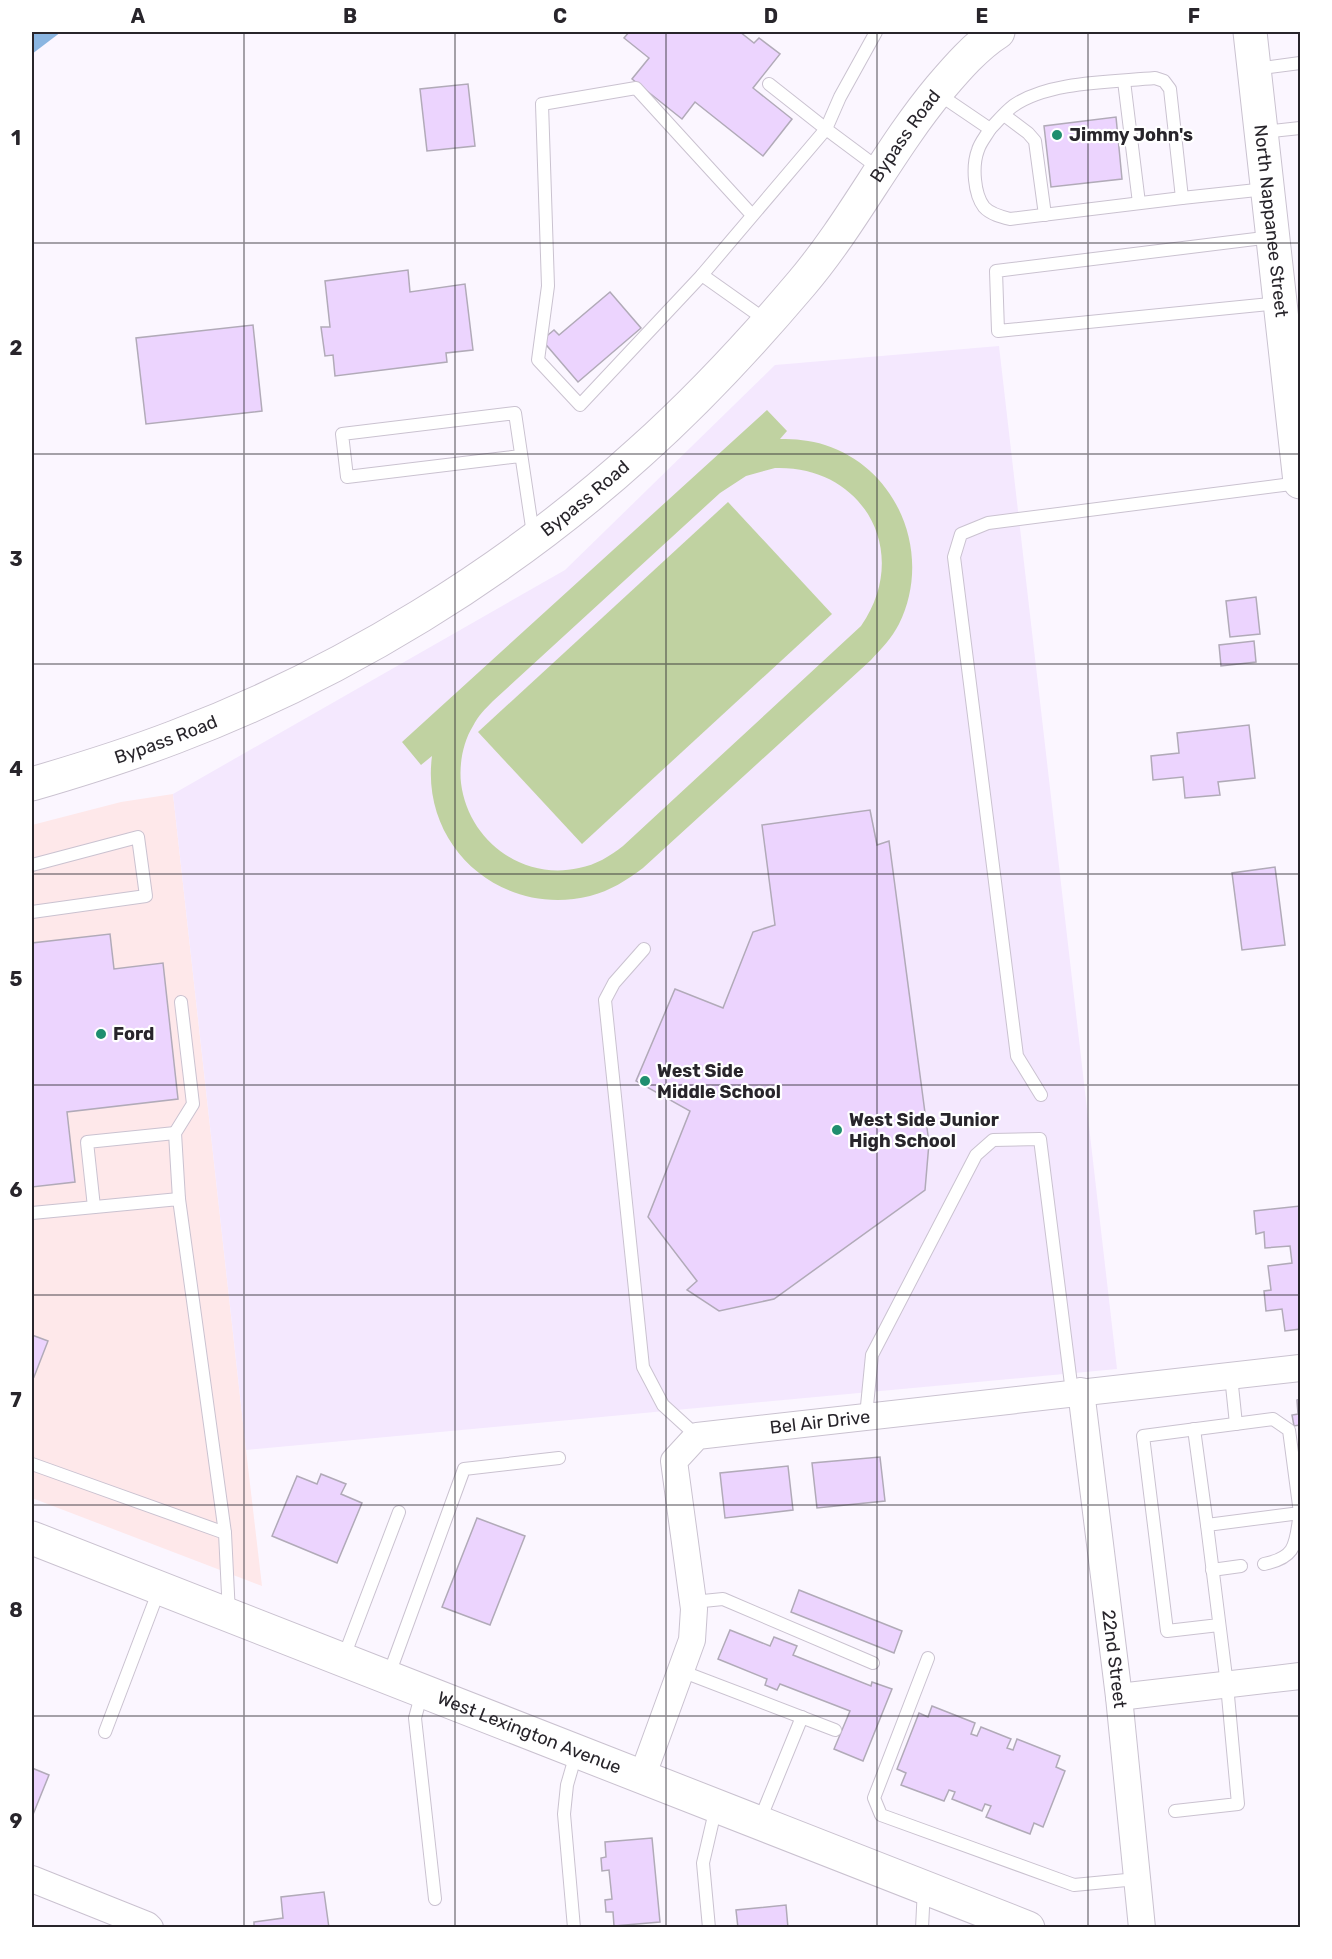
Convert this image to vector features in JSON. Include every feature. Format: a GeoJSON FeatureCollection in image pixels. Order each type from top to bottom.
{"type":"FeatureCollection","features":[{"type":"Feature","properties":{"kind":"main road","name":"Bypass Road"},"geometry":{"type":"LineString","coordinates":[[32,784],[177,737],[305,680],[405,626],[495,568],[534,538],[639,454],[695,401],[768,322],[807,277],[920,112],[957,68],[998,32]]}},
{"type":"Feature","properties":{"kind":"main road","name":"North Nappanee Street"},"geometry":{"type":"LineString","coordinates":[[1250,32],[1280,303],[1297,414],[1300,482]]}},
{"type":"Feature","properties":{"kind":"main road","name":"West Lexington Avenue"},"geometry":{"type":"LineString","coordinates":[[32,1539],[1028,1928]]}},
{"type":"Feature","properties":{"kind":"street","name":"Bel Air Drive"},"geometry":{"type":"LineString","coordinates":[[697,1436],[1300,1368]]}},
{"type":"Feature","properties":{"kind":"street","name":"22nd Street"},"geometry":{"type":"LineString","coordinates":[[1076,1392],[1119,1697],[1142,1928]]}},
{"type":"Feature","properties":{"kind":"street"},"geometry":{"type":"LineString","coordinates":[[642,1777],[692,1640],[693,1602],[674,1461],[697,1436]]}},
{"type":"Feature","properties":{"kind":"street"},"geometry":{"type":"LineString","coordinates":[[1119,1697],[1300,1676]]}},
{"type":"Feature","properties":{"kind":"street"},"geometry":{"type":"LineString","coordinates":[[32,1879],[150,1928]]}},
{"type":"Feature","properties":{"kind":"lane"},"geometry":{"type":"LineString","coordinates":[[752,215],[636,88],[542,104],[548,286],[538,360],[580,405],[702,275],[825,129],[876,32]]}},
{"type":"Feature","properties":{"kind":"lane"},"geometry":{"type":"LineString","coordinates":[[1254,69],[1300,63]]}},
{"type":"Feature","properties":{"kind":"lane"},"geometry":{"type":"LineString","coordinates":[[1182,198],[1170,89],[1164,81],[1155,78],[1062,87],[1036,94],[1013,106],[990,129],[978,150],[975,164],[980,199],[986,209],[1000,217],[1010,219],[1268,189]]}},
{"type":"Feature","properties":{"kind":"lane"},"geometry":{"type":"LineString","coordinates":[[1124,81],[1138,203]]}},
{"type":"Feature","properties":{"kind":"lane"},"geometry":{"type":"LineString","coordinates":[[769,84],[881,170]]}},
{"type":"Feature","properties":{"kind":"lane"},"geometry":{"type":"LineString","coordinates":[[936,93],[990,129]]}},
{"type":"Feature","properties":{"kind":"lane"},"geometry":{"type":"LineString","coordinates":[[1004,115],[1035,141],[1045,215]]}},
{"type":"Feature","properties":{"kind":"lane"},"geometry":{"type":"LineString","coordinates":[[1262,132],[1300,128]]}},
{"type":"Feature","properties":{"kind":"lane"},"geometry":{"type":"LineString","coordinates":[[1273,237],[996,271],[998,331],[1280,303]]}},
{"type":"Feature","properties":{"kind":"lane"},"geometry":{"type":"LineString","coordinates":[[702,275],[768,322]]}},
{"type":"Feature","properties":{"kind":"lane"},"geometry":{"type":"LineString","coordinates":[[520,456],[348,477],[342,434],[515,413],[534,538]]}},
{"type":"Feature","properties":{"kind":"lane"},"geometry":{"type":"LineString","coordinates":[[1041,1095],[1017,1056],[954,557],[961,534],[988,523],[1300,482]]}},
{"type":"Feature","properties":{"kind":"lane"},"geometry":{"type":"LineString","coordinates":[[32,865],[138,837],[146,896],[32,912]]}},
{"type":"Feature","properties":{"kind":"lane"},"geometry":{"type":"LineString","coordinates":[[644,950],[614,983],[605,1000],[643,1367],[663,1405],[697,1436]]}},
{"type":"Feature","properties":{"kind":"lane"},"geometry":{"type":"LineString","coordinates":[[182,1002],[193,1104],[175,1133],[179,1199],[225,1533],[230,1616]]}},
{"type":"Feature","properties":{"kind":"lane"},"geometry":{"type":"LineString","coordinates":[[94,1207],[87,1142],[175,1133]]}},
{"type":"Feature","properties":{"kind":"lane"},"geometry":{"type":"LineString","coordinates":[[866,1416],[872,1355],[976,1155],[993,1140],[1040,1139],[1076,1392]]}},
{"type":"Feature","properties":{"kind":"lane"},"geometry":{"type":"LineString","coordinates":[[32,1213],[179,1199]]}},
{"type":"Feature","properties":{"kind":"lane"},"geometry":{"type":"LineString","coordinates":[[1231,1376],[1236,1424]]}},
{"type":"Feature","properties":{"kind":"lane"},"geometry":{"type":"LineString","coordinates":[[1219,1625],[1167,1631],[1143,1436],[1273,1419],[1289,1430],[1300,1513],[1295,1547],[1280,1561],[1264,1564]]}},
{"type":"Feature","properties":{"kind":"lane"},"geometry":{"type":"LineString","coordinates":[[1175,1811],[1238,1804],[1227,1684],[1194,1428]]}},
{"type":"Feature","properties":{"kind":"lane"},"geometry":{"type":"LineString","coordinates":[[387,1677],[464,1469],[559,1458]]}},
{"type":"Feature","properties":{"kind":"lane"},"geometry":{"type":"LineString","coordinates":[[32,1464],[225,1533]]}},
{"type":"Feature","properties":{"kind":"lane"},"geometry":{"type":"LineString","coordinates":[[343,1660],[399,1512]]}},
{"type":"Feature","properties":{"kind":"lane"},"geometry":{"type":"LineString","coordinates":[[1207,1525],[1300,1513]]}},
{"type":"Feature","properties":{"kind":"lane"},"geometry":{"type":"LineString","coordinates":[[1212,1570],[1241,1566]]}},
{"type":"Feature","properties":{"kind":"lane"},"geometry":{"type":"LineString","coordinates":[[105,1732],[159,1588]]}},
{"type":"Feature","properties":{"kind":"lane"},"geometry":{"type":"LineString","coordinates":[[693,1602],[723,1599],[873,1663]]}},
{"type":"Feature","properties":{"kind":"lane"},"geometry":{"type":"LineString","coordinates":[[928,1658],[874,1798],[881,1815],[1074,1885],[1137,1878]]}},
{"type":"Feature","properties":{"kind":"lane"},"geometry":{"type":"LineString","coordinates":[[681,1671],[835,1730]]}},
{"type":"Feature","properties":{"kind":"lane"},"geometry":{"type":"LineString","coordinates":[[422,1691],[415,1718],[435,1899]]}},
{"type":"Feature","properties":{"kind":"lane"},"geometry":{"type":"LineString","coordinates":[[759,1822],[802,1717]]}},
{"type":"Feature","properties":{"kind":"lane"},"geometry":{"type":"LineString","coordinates":[[574,1928],[564,1814],[567,1785],[577,1751]]}},
{"type":"Feature","properties":{"kind":"lane"},"geometry":{"type":"LineString","coordinates":[[709,1928],[703,1863],[716,1806]]}},
{"type":"Feature","properties":{"kind":"lane"},"geometry":{"type":"LineString","coordinates":[[922,1928],[924,1887]]}},
{"type":"Feature","properties":{"kind":"shaded area","name":"West Side Middle School"},"geometry":{"type":"Polygon","coordinates":[[[999,346],[1117,1369],[246,1450],[173,794],[565,570],[775,365],[999,346]]]}},
{"type":"Feature","properties":{"kind":"shaded area"},"geometry":{"type":"Polygon","coordinates":[[[173,794],[262,1586],[32,1498],[32,825],[121,802],[173,794]]]}},
{"type":"Feature","properties":{"kind":"green space"},"geometry":{"type":"Polygon","coordinates":[[[767,410],[787,431],[780,439],[802,440],[825,445],[851,457],[873,473],[890,494],[902,518],[910,543],[912,570],[909,597],[899,624],[890,639],[871,660],[643,868],[604,891],[590,896],[557,900],[526,896],[498,885],[473,868],[454,846],[439,819],[432,789],[432,756],[421,765],[402,742],[767,410]],[[775,468],[746,476],[720,493],[479,716],[464,746],[461,783],[466,804],[474,822],[501,852],[518,862],[538,868],[558,870],[585,867],[608,857],[623,846],[861,626],[876,598],[882,570],[880,543],[870,518],[855,497],[833,481],[806,471],[775,468]]]}},
{"type":"Feature","properties":{"kind":"green space"},"geometry":{"type":"Polygon","coordinates":[[[728,502],[832,614],[582,844],[478,732],[728,502]]]}},
{"type":"Feature","properties":{"kind":"water"},"geometry":{"type":"Polygon","coordinates":[[[32,32],[61,32],[32,54],[32,32]]]}},
{"type":"Feature","properties":{"kind":"building"},"geometry":{"type":"Polygon","coordinates":[[[629,32],[740,32],[754,43],[759,38],[780,54],[753,88],[792,119],[763,156],[695,102],[682,119],[632,79],[649,58],[624,38],[629,32]]]}},
{"type":"Feature","properties":{"kind":"building"},"geometry":{"type":"Polygon","coordinates":[[[468,84],[475,146],[427,151],[420,89],[468,84]]]}},
{"type":"Feature","properties":{"kind":"building"},"geometry":{"type":"Polygon","coordinates":[[[1116,117],[1122,179],[1051,187],[1044,126],[1116,117]]]}},
{"type":"Feature","properties":{"kind":"building"},"geometry":{"type":"Polygon","coordinates":[[[408,270],[410,292],[465,284],[473,350],[446,353],[447,362],[335,376],[333,355],[325,356],[321,327],[330,327],[325,281],[408,270]]]}},
{"type":"Feature","properties":{"kind":"building"},"geometry":{"type":"Polygon","coordinates":[[[610,292],[641,328],[578,382],[542,340],[554,330],[559,335],[610,292]]]}},
{"type":"Feature","properties":{"kind":"building"},"geometry":{"type":"Polygon","coordinates":[[[253,325],[262,411],[146,424],[136,338],[253,325]]]}},
{"type":"Feature","properties":{"kind":"building"},"geometry":{"type":"Polygon","coordinates":[[[1256,597],[1260,634],[1230,637],[1226,601],[1256,597]]]}},
{"type":"Feature","properties":{"kind":"building"},"geometry":{"type":"Polygon","coordinates":[[[1254,641],[1256,662],[1221,666],[1219,645],[1254,641]]]}},
{"type":"Feature","properties":{"kind":"building"},"geometry":{"type":"Polygon","coordinates":[[[1249,725],[1255,778],[1218,782],[1220,795],[1185,798],[1183,777],[1153,780],[1151,756],[1179,753],[1177,733],[1249,725]]]}},
{"type":"Feature","properties":{"kind":"building"},"geometry":{"type":"Polygon","coordinates":[[[870,810],[877,845],[889,841],[929,1143],[925,1190],[774,1299],[719,1311],[687,1290],[697,1281],[648,1217],[690,1111],[636,1081],[675,989],[723,1008],[753,932],[775,925],[762,825],[870,810]]]}},
{"type":"Feature","properties":{"kind":"building"},"geometry":{"type":"Polygon","coordinates":[[[1275,867],[1285,945],[1242,950],[1232,873],[1275,867]]]}},
{"type":"Feature","properties":{"kind":"building","name":"Ford"},"geometry":{"type":"Polygon","coordinates":[[[110,934],[114,969],[163,963],[178,1099],[67,1112],[75,1182],[32,1187],[32,943],[110,934]]]}},
{"type":"Feature","properties":{"kind":"building"},"geometry":{"type":"Polygon","coordinates":[[[1300,1206],[1300,1329],[1285,1331],[1282,1309],[1266,1311],[1264,1291],[1271,1290],[1268,1266],[1292,1263],[1290,1246],[1265,1248],[1264,1232],[1256,1234],[1254,1211],[1300,1206]]]}},
{"type":"Feature","properties":{"kind":"building"},"geometry":{"type":"Polygon","coordinates":[[[32,1335],[48,1341],[34,1377],[32,1375],[32,1335]]]}},
{"type":"Feature","properties":{"kind":"building"},"geometry":{"type":"Polygon","coordinates":[[[1300,1399],[1300,1425],[1294,1426],[1292,1415],[1298,1414],[1297,1400],[1300,1399]]]}},
{"type":"Feature","properties":{"kind":"building"},"geometry":{"type":"Polygon","coordinates":[[[880,1457],[885,1501],[817,1508],[812,1463],[880,1457]]]}},
{"type":"Feature","properties":{"kind":"building"},"geometry":{"type":"Polygon","coordinates":[[[788,1466],[793,1510],[725,1518],[720,1473],[788,1466]]]}},
{"type":"Feature","properties":{"kind":"building"},"geometry":{"type":"Polygon","coordinates":[[[321,1474],[346,1484],[341,1494],[362,1503],[337,1563],[272,1536],[297,1476],[317,1484],[321,1474]]]}},
{"type":"Feature","properties":{"kind":"building"},"geometry":{"type":"Polygon","coordinates":[[[477,1518],[525,1536],[490,1625],[442,1607],[477,1518]]]}},
{"type":"Feature","properties":{"kind":"building"},"geometry":{"type":"Polygon","coordinates":[[[799,1590],[902,1631],[894,1653],[791,1612],[799,1590]]]}},
{"type":"Feature","properties":{"kind":"building"},"geometry":{"type":"Polygon","coordinates":[[[730,1630],[770,1646],[774,1637],[797,1646],[793,1655],[871,1686],[872,1682],[892,1689],[863,1761],[834,1749],[850,1711],[780,1684],[777,1690],[765,1685],[767,1679],[718,1659],[730,1630]]]}},
{"type":"Feature","properties":{"kind":"building"},"geometry":{"type":"Polygon","coordinates":[[[932,1706],[975,1723],[971,1734],[977,1736],[981,1727],[1011,1739],[1007,1748],[1013,1750],[1017,1739],[1060,1756],[1056,1767],[1065,1771],[1043,1827],[1034,1823],[1030,1834],[986,1817],[991,1806],[985,1804],[982,1811],[952,1799],[955,1792],[949,1790],[944,1801],[901,1785],[906,1773],[897,1769],[919,1713],[928,1717],[932,1706]]]}},
{"type":"Feature","properties":{"kind":"building"},"geometry":{"type":"Polygon","coordinates":[[[32,1768],[49,1775],[32,1817],[32,1768]]]}},
{"type":"Feature","properties":{"kind":"building"},"geometry":{"type":"Polygon","coordinates":[[[652,1838],[660,1922],[614,1926],[613,1912],[606,1912],[605,1900],[612,1899],[609,1870],[602,1871],[601,1858],[606,1857],[605,1842],[652,1838]]]}},
{"type":"Feature","properties":{"kind":"building"},"geometry":{"type":"Polygon","coordinates":[[[324,1892],[329,1928],[254,1928],[254,1922],[283,1918],[281,1897],[324,1892]]]}},
{"type":"Feature","properties":{"kind":"building"},"geometry":{"type":"Polygon","coordinates":[[[786,1905],[788,1928],[738,1928],[736,1910],[786,1905]]]}},
{"type":"Feature","properties":{"kind":"place","name":"Jimmy John's"},"geometry":{"type":"Point","coordinates":[1057,135]}},
{"type":"Feature","properties":{"kind":"place","name":"Ford"},"geometry":{"type":"Point","coordinates":[101,1034]}},
{"type":"Feature","properties":{"kind":"place","name":"West Side Middle School"},"geometry":{"type":"Point","coordinates":[645,1081]}},
{"type":"Feature","properties":{"kind":"place","name":"West Side Junior High School"},"geometry":{"type":"Point","coordinates":[837,1130]}}]}
